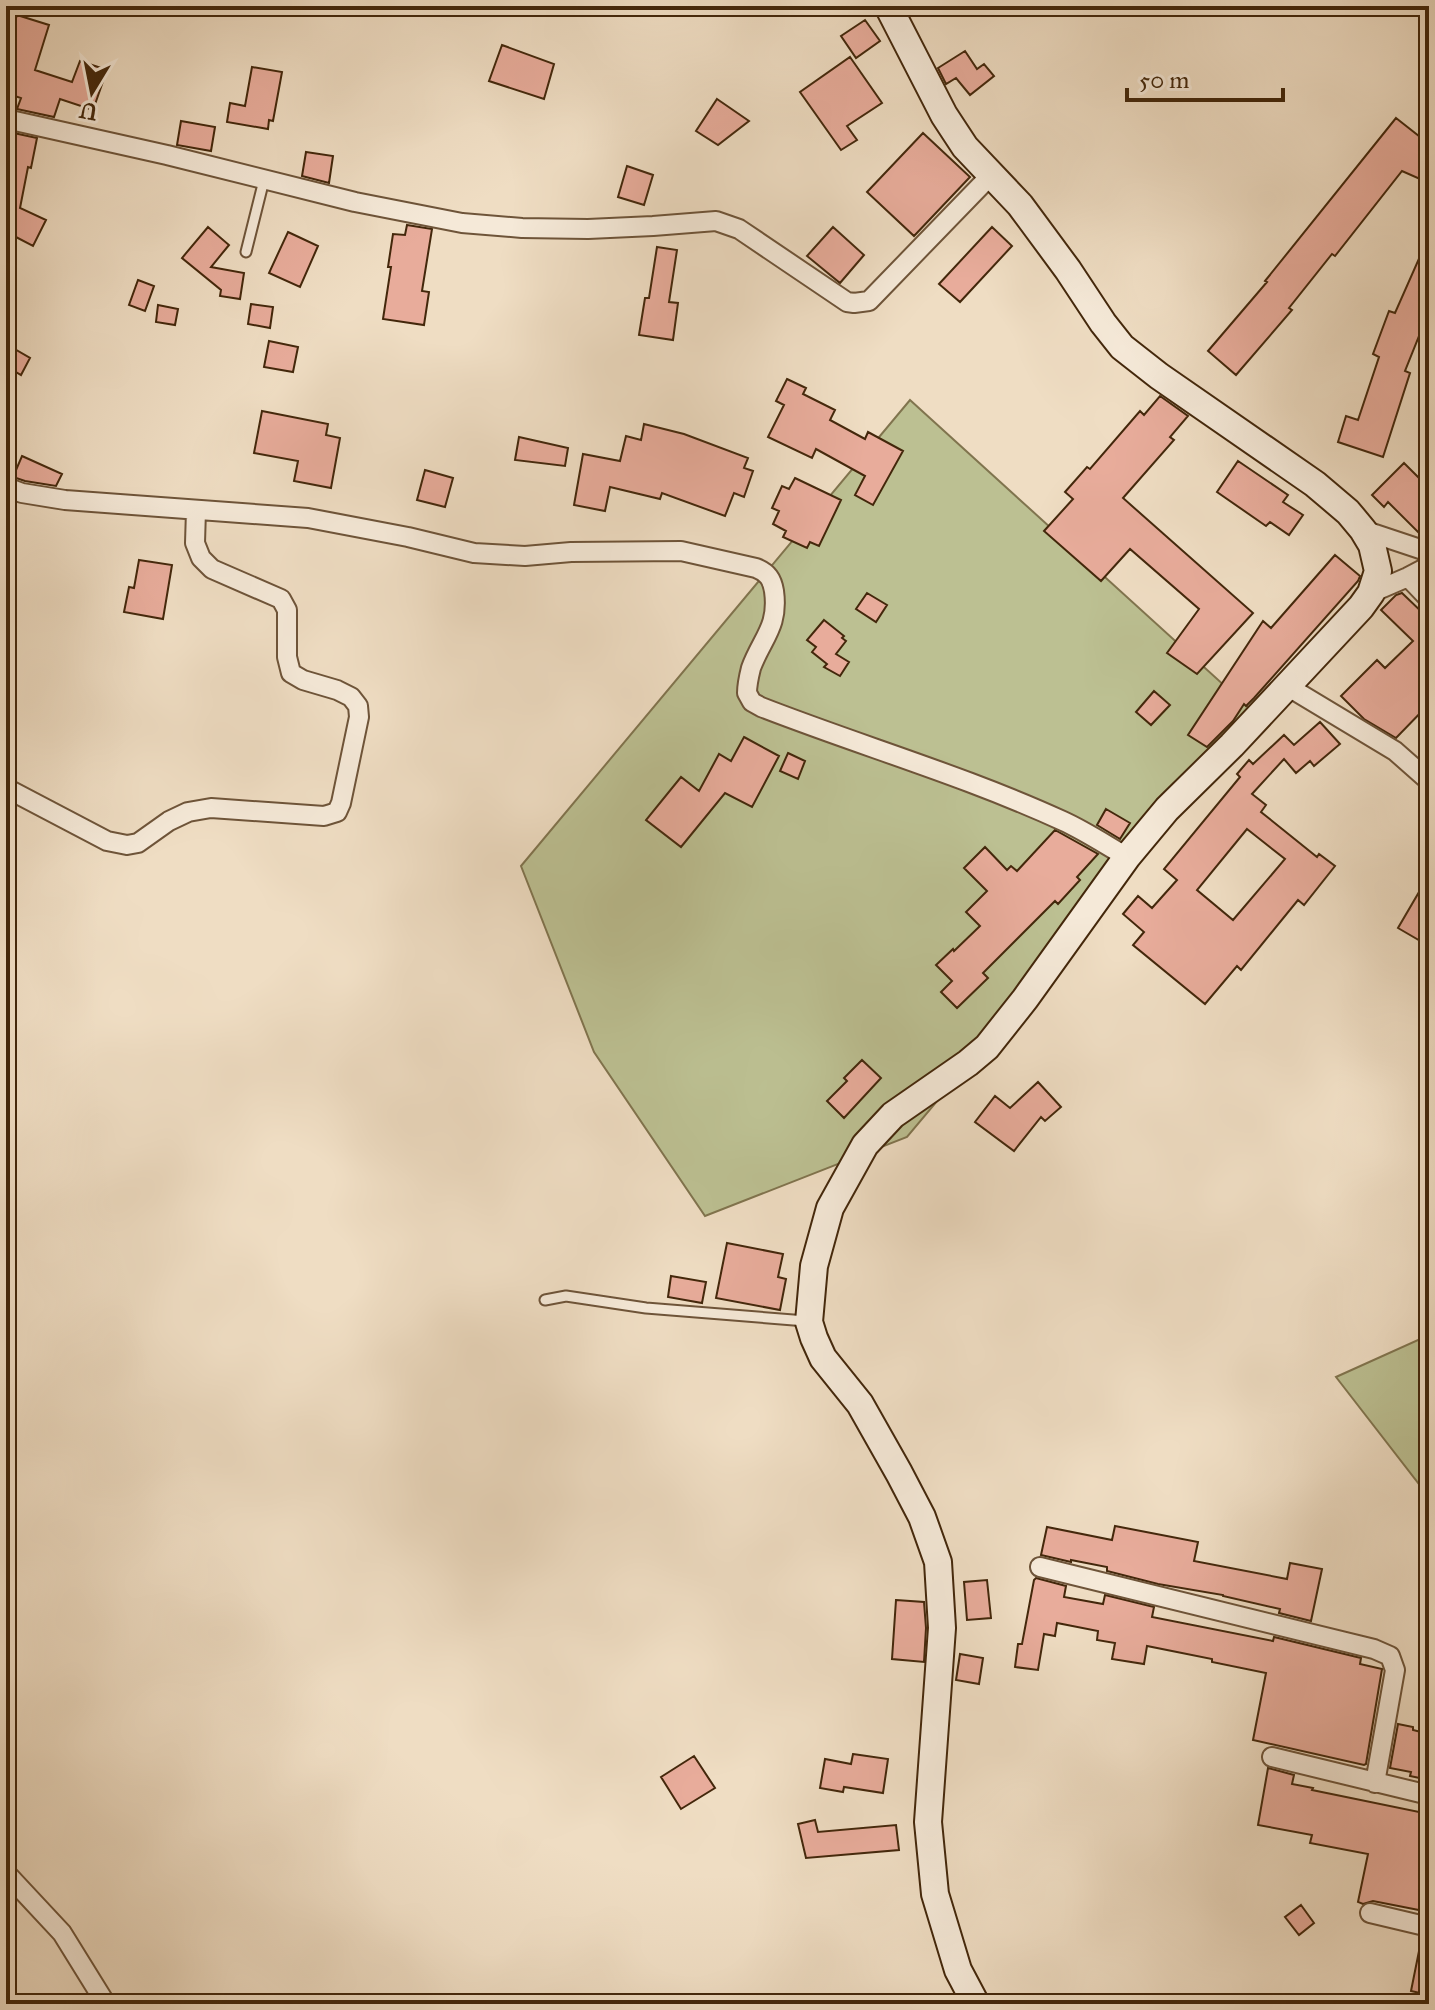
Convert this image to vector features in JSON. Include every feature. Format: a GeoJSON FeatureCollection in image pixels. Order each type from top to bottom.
{"type":"FeatureCollection","features":[{"type":"Feature","properties":{"kind":"main road"},"geometry":{"type":"LineString","coordinates":[[888,6],[944,115],[965,147],[1020,205],[1122,347],[1315,484],[1348,512],[1372,545],[1378,571],[1371,593],[1232,745],[1167,809],[1127,857],[987,1047],[893,1115],[865,1145],[830,1208],[814,1266],[809,1322],[823,1358],[860,1404],[905,1484],[922,1517],[938,1562],[942,1628],[928,1822],[935,1894],[958,1970],[976,2004]]}},
{"type":"Feature","properties":{"kind":"street"},"geometry":{"type":"LineString","coordinates":[[6,119],[355,202],[462,223],[588,229],[716,221],[739,229],[847,302],[854,303],[869,301],[991,175]]}},
{"type":"Feature","properties":{"kind":"street"},"geometry":{"type":"LineString","coordinates":[[6,487],[22,493],[65,500],[308,518],[474,553],[525,556],[571,552],[681,551],[756,568],[766,572],[773,581],[776,606],[771,628],[751,668],[747,693],[752,702],[842,738],[974,783],[1066,822],[1127,857]]}},
{"type":"Feature","properties":{"kind":"street"},"geometry":{"type":"LineString","coordinates":[[6,788],[107,841],[127,845],[138,843],[188,812],[211,808],[324,816],[337,812],[359,717],[358,706],[351,697],[337,690],[303,680],[291,673],[287,657],[287,610],[281,599],[212,569],[201,558],[195,543],[196,510]]}},
{"type":"Feature","properties":{"kind":"street"},"geometry":{"type":"LineString","coordinates":[[1363,530],[1429,552]]}},
{"type":"Feature","properties":{"kind":"street"},"geometry":{"type":"LineString","coordinates":[[1371,593],[1429,566]]}},
{"type":"Feature","properties":{"kind":"street"},"geometry":{"type":"LineString","coordinates":[[1408,577],[1429,599]]}},
{"type":"Feature","properties":{"kind":"street"},"geometry":{"type":"LineString","coordinates":[[1287,686],[1395,751],[1429,781]]}},
{"type":"Feature","properties":{"kind":"street"},"geometry":{"type":"LineString","coordinates":[[1040,1567],[1374,1649],[1390,1656],[1395,1670],[1375,1783]]}},
{"type":"Feature","properties":{"kind":"street"},"geometry":{"type":"LineString","coordinates":[[1272,1757],[1429,1795]]}},
{"type":"Feature","properties":{"kind":"street"},"geometry":{"type":"LineString","coordinates":[[6,1873],[62,1933],[106,2004]]}},
{"type":"Feature","properties":{"kind":"street"},"geometry":{"type":"LineString","coordinates":[[1370,1913],[1429,1927]]}},
{"type":"Feature","properties":{"kind":"lane"},"geometry":{"type":"LineString","coordinates":[[246,252],[264,180]]}},
{"type":"Feature","properties":{"kind":"lane"},"geometry":{"type":"LineString","coordinates":[[545,1300],[566,1296],[646,1308],[809,1322]]}},
{"type":"Feature","properties":{"kind":"green space"},"geometry":{"type":"Polygon","coordinates":[[[910,400],[1259,717],[907,1137],[705,1216],[594,1052],[521,866],[910,400]]]}},
{"type":"Feature","properties":{"kind":"green space"},"geometry":{"type":"Polygon","coordinates":[[[1429,1335],[1429,1497],[1336,1377],[1429,1335]]]}},
{"type":"Feature","properties":{"kind":"building"},"geometry":{"type":"Polygon","coordinates":[[[17,15],[49,25],[35,70],[72,82],[80,61],[107,70],[93,110],[60,99],[54,117],[17,109],[21,98],[6,93],[6,50],[17,15]]]}},
{"type":"Feature","properties":{"kind":"building"},"geometry":{"type":"Polygon","coordinates":[[[865,20],[880,41],[856,58],[841,36],[865,20]]]}},
{"type":"Feature","properties":{"kind":"building"},"geometry":{"type":"Polygon","coordinates":[[[502,45],[554,64],[544,99],[489,81],[502,45]]]}},
{"type":"Feature","properties":{"kind":"building"},"geometry":{"type":"Polygon","coordinates":[[[965,51],[977,69],[984,64],[994,76],[970,95],[956,78],[946,84],[938,68],[965,51]]]}},
{"type":"Feature","properties":{"kind":"building"},"geometry":{"type":"Polygon","coordinates":[[[850,57],[882,103],[847,126],[857,140],[841,150],[800,92],[850,57]]]}},
{"type":"Feature","properties":{"kind":"building"},"geometry":{"type":"Polygon","coordinates":[[[252,67],[282,72],[273,121],[269,120],[268,129],[227,122],[230,103],[245,106],[252,67]]]}},
{"type":"Feature","properties":{"kind":"building"},"geometry":{"type":"Polygon","coordinates":[[[717,99],[749,121],[718,145],[696,131],[717,99]]]}},
{"type":"Feature","properties":{"kind":"building"},"geometry":{"type":"Polygon","coordinates":[[[1396,118],[1429,144],[1429,183],[1402,171],[1289,308],[1292,310],[1236,375],[1208,351],[1267,282],[1396,118]]]}},
{"type":"Feature","properties":{"kind":"building"},"geometry":{"type":"Polygon","coordinates":[[[181,121],[215,127],[211,151],[177,145],[181,121]]]}},
{"type":"Feature","properties":{"kind":"building"},"geometry":{"type":"Polygon","coordinates":[[[9,132],[37,138],[20,208],[46,220],[33,246],[14,236],[6,238],[6,141],[9,132]]]}},
{"type":"Feature","properties":{"kind":"building"},"geometry":{"type":"Polygon","coordinates":[[[923,133],[970,177],[914,236],[867,192],[923,133]]]}},
{"type":"Feature","properties":{"kind":"building"},"geometry":{"type":"Polygon","coordinates":[[[306,152],[333,156],[329,183],[302,176],[306,152]]]}},
{"type":"Feature","properties":{"kind":"building"},"geometry":{"type":"Polygon","coordinates":[[[627,166],[653,175],[644,205],[618,197],[627,166]]]}},
{"type":"Feature","properties":{"kind":"building"},"geometry":{"type":"Polygon","coordinates":[[[407,225],[432,229],[422,291],[429,292],[424,325],[383,319],[393,234],[405,235],[407,225]]]}},
{"type":"Feature","properties":{"kind":"building"},"geometry":{"type":"Polygon","coordinates":[[[208,227],[229,245],[211,267],[244,273],[240,299],[220,296],[221,290],[182,258],[208,227]]]}},
{"type":"Feature","properties":{"kind":"building"},"geometry":{"type":"Polygon","coordinates":[[[833,227],[864,255],[840,283],[807,256],[833,227]]]}},
{"type":"Feature","properties":{"kind":"building"},"geometry":{"type":"Polygon","coordinates":[[[992,227],[1012,246],[960,302],[939,284],[992,227]]]}},
{"type":"Feature","properties":{"kind":"building"},"geometry":{"type":"Polygon","coordinates":[[[288,232],[318,246],[300,287],[269,273],[288,232]]]}},
{"type":"Feature","properties":{"kind":"building"},"geometry":{"type":"Polygon","coordinates":[[[1429,236],[1429,311],[1405,371],[1410,373],[1383,457],[1338,442],[1346,416],[1358,420],[1379,357],[1373,354],[1389,311],[1395,313],[1429,236]]]}},
{"type":"Feature","properties":{"kind":"building"},"geometry":{"type":"Polygon","coordinates":[[[657,247],[677,250],[669,302],[678,303],[673,340],[639,335],[657,247]]]}},
{"type":"Feature","properties":{"kind":"building"},"geometry":{"type":"Polygon","coordinates":[[[138,280],[154,286],[145,311],[129,305],[138,280]]]}},
{"type":"Feature","properties":{"kind":"building"},"geometry":{"type":"Polygon","coordinates":[[[251,304],[273,307],[270,328],[248,324],[251,304]]]}},
{"type":"Feature","properties":{"kind":"building"},"geometry":{"type":"Polygon","coordinates":[[[158,305],[178,309],[175,325],[156,322],[158,305]]]}},
{"type":"Feature","properties":{"kind":"building"},"geometry":{"type":"Polygon","coordinates":[[[269,341],[298,347],[293,372],[264,367],[269,341]]]}},
{"type":"Feature","properties":{"kind":"building"},"geometry":{"type":"Polygon","coordinates":[[[6,344],[30,358],[21,375],[6,366],[6,344]]]}},
{"type":"Feature","properties":{"kind":"building"},"geometry":{"type":"Polygon","coordinates":[[[787,379],[806,388],[803,394],[835,410],[830,420],[865,439],[868,432],[903,451],[873,505],[855,495],[865,476],[816,449],[812,458],[768,437],[784,405],[776,401],[787,379]]]}},
{"type":"Feature","properties":{"kind":"building"},"geometry":{"type":"Polygon","coordinates":[[[1160,396],[1188,416],[1170,437],[1174,440],[1123,498],[1253,613],[1197,674],[1167,653],[1199,609],[1130,549],[1101,581],[1044,531],[1073,499],[1065,492],[1087,467],[1090,469],[1140,411],[1144,415],[1160,396]]]}},
{"type":"Feature","properties":{"kind":"building"},"geometry":{"type":"Polygon","coordinates":[[[262,411],[328,424],[326,435],[340,438],[331,488],[294,481],[298,461],[254,453],[262,411]]]}},
{"type":"Feature","properties":{"kind":"building"},"geometry":{"type":"Polygon","coordinates":[[[644,424],[684,434],[748,458],[744,468],[753,471],[744,497],[734,493],[725,516],[662,493],[660,499],[610,487],[605,511],[574,505],[583,454],[620,461],[626,436],[641,440],[644,424]]]}},
{"type":"Feature","properties":{"kind":"building"},"geometry":{"type":"Polygon","coordinates":[[[519,437],[568,448],[565,466],[515,460],[519,437]]]}},
{"type":"Feature","properties":{"kind":"building"},"geometry":{"type":"Polygon","coordinates":[[[22,456],[62,474],[56,486],[13,477],[22,456]]]}},
{"type":"Feature","properties":{"kind":"building"},"geometry":{"type":"Polygon","coordinates":[[[1238,461],[1288,495],[1283,502],[1303,515],[1289,535],[1270,522],[1266,526],[1217,492],[1238,461]]]}},
{"type":"Feature","properties":{"kind":"building"},"geometry":{"type":"Polygon","coordinates":[[[1404,463],[1429,488],[1429,539],[1423,537],[1388,502],[1384,507],[1372,495],[1404,463]]]}},
{"type":"Feature","properties":{"kind":"building"},"geometry":{"type":"Polygon","coordinates":[[[425,470],[453,478],[445,507],[417,500],[425,470]]]}},
{"type":"Feature","properties":{"kind":"building"},"geometry":{"type":"Polygon","coordinates":[[[795,478],[841,500],[819,546],[810,542],[807,548],[783,537],[786,531],[773,524],[779,511],[772,508],[782,486],[789,489],[795,478]]]}},
{"type":"Feature","properties":{"kind":"building"},"geometry":{"type":"Polygon","coordinates":[[[1335,555],[1360,576],[1358,581],[1207,747],[1188,735],[1263,621],[1271,628],[1335,555]]]}},
{"type":"Feature","properties":{"kind":"building"},"geometry":{"type":"Polygon","coordinates":[[[139,560],[172,565],[163,619],[124,612],[129,587],[134,588],[139,560]]]}},
{"type":"Feature","properties":{"kind":"building"},"geometry":{"type":"Polygon","coordinates":[[[867,593],[887,605],[876,622],[856,609],[867,593]]]}},
{"type":"Feature","properties":{"kind":"building"},"geometry":{"type":"Polygon","coordinates":[[[1402,593],[1426,616],[1421,622],[1426,627],[1429,625],[1429,704],[1396,738],[1364,719],[1341,696],[1377,660],[1385,668],[1413,641],[1381,610],[1402,593]]]}},
{"type":"Feature","properties":{"kind":"building"},"geometry":{"type":"Polygon","coordinates":[[[824,620],[846,641],[836,654],[849,662],[840,676],[824,667],[827,664],[812,652],[816,647],[807,640],[824,620]]]}},
{"type":"Feature","properties":{"kind":"building"},"geometry":{"type":"Polygon","coordinates":[[[1154,691],[1170,705],[1151,725],[1136,712],[1154,691]]]}},
{"type":"Feature","properties":{"kind":"building"},"geometry":{"type":"Polygon","coordinates":[[[1320,722],[1340,744],[1314,766],[1310,761],[1296,773],[1284,759],[1252,794],[1266,805],[1261,812],[1317,857],[1319,854],[1335,866],[1304,905],[1298,900],[1241,970],[1237,966],[1205,1004],[1133,945],[1144,932],[1123,914],[1138,896],[1152,908],[1177,880],[1164,869],[1240,777],[1237,774],[1249,760],[1253,764],[1284,735],[1294,745],[1320,722]],[[1247,829],[1197,890],[1233,920],[1285,859],[1247,829]]]}},
{"type":"Feature","properties":{"kind":"building"},"geometry":{"type":"Polygon","coordinates":[[[744,737],[779,756],[752,807],[725,793],[681,847],[646,820],[681,777],[699,791],[719,754],[731,761],[744,737]]]}},
{"type":"Feature","properties":{"kind":"building"},"geometry":{"type":"Polygon","coordinates":[[[788,753],[805,761],[798,779],[780,771],[788,753]]]}},
{"type":"Feature","properties":{"kind":"building"},"geometry":{"type":"Polygon","coordinates":[[[1106,809],[1130,823],[1120,839],[1097,825],[1106,809]]]}},
{"type":"Feature","properties":{"kind":"building"},"geometry":{"type":"Polygon","coordinates":[[[1055,830],[1098,854],[1058,904],[1055,901],[983,973],[988,978],[957,1008],[941,992],[952,981],[936,965],[980,926],[966,912],[987,891],[964,868],[985,847],[1007,870],[1011,866],[1017,871],[1055,830]]]}},
{"type":"Feature","properties":{"kind":"building"},"geometry":{"type":"Polygon","coordinates":[[[1429,875],[1429,946],[1398,928],[1429,875]]]}},
{"type":"Feature","properties":{"kind":"building"},"geometry":{"type":"Polygon","coordinates":[[[862,1060],[881,1078],[844,1118],[827,1101],[862,1060]]]}},
{"type":"Feature","properties":{"kind":"building"},"geometry":{"type":"Polygon","coordinates":[[[1038,1082],[1061,1107],[1045,1121],[1041,1117],[1014,1151],[975,1122],[995,1096],[1010,1108],[1038,1082]]]}},
{"type":"Feature","properties":{"kind":"building"},"geometry":{"type":"Polygon","coordinates":[[[727,1243],[783,1254],[778,1277],[786,1279],[780,1310],[716,1298],[727,1243]]]}},
{"type":"Feature","properties":{"kind":"building"},"geometry":{"type":"Polygon","coordinates":[[[671,1276],[706,1282],[702,1303],[668,1297],[671,1276]]]}},
{"type":"Feature","properties":{"kind":"building"},"geometry":{"type":"Polygon","coordinates":[[[1115,1526],[1198,1542],[1194,1561],[1287,1579],[1290,1563],[1322,1569],[1311,1621],[1279,1613],[1280,1609],[1223,1595],[1158,1584],[1107,1571],[1107,1567],[1041,1555],[1047,1527],[1112,1540],[1115,1526]]]}},
{"type":"Feature","properties":{"kind":"building"},"geometry":{"type":"Polygon","coordinates":[[[1036,1578],[1066,1586],[1064,1597],[1103,1604],[1105,1595],[1154,1607],[1152,1617],[1273,1641],[1274,1637],[1361,1658],[1360,1664],[1382,1669],[1366,1764],[1253,1740],[1266,1673],[1147,1646],[1144,1664],[1112,1659],[1115,1643],[1097,1640],[1098,1631],[1057,1623],[1055,1636],[1044,1634],[1038,1670],[1015,1667],[1036,1578]]]}},
{"type":"Feature","properties":{"kind":"building"},"geometry":{"type":"Polygon","coordinates":[[[987,1580],[991,1618],[967,1620],[964,1582],[987,1580]]]}},
{"type":"Feature","properties":{"kind":"building"},"geometry":{"type":"Polygon","coordinates":[[[896,1600],[924,1602],[924,1662],[892,1659],[896,1600]]]}},
{"type":"Feature","properties":{"kind":"building"},"geometry":{"type":"Polygon","coordinates":[[[960,1654],[983,1658],[979,1684],[956,1680],[960,1654]]]}},
{"type":"Feature","properties":{"kind":"building"},"geometry":{"type":"Polygon","coordinates":[[[1398,1724],[1429,1734],[1429,1780],[1390,1768],[1398,1724]]]}},
{"type":"Feature","properties":{"kind":"building"},"geometry":{"type":"Polygon","coordinates":[[[853,1754],[888,1759],[883,1793],[844,1787],[843,1792],[820,1788],[825,1759],[851,1764],[853,1754]]]}},
{"type":"Feature","properties":{"kind":"building"},"geometry":{"type":"Polygon","coordinates":[[[694,1756],[715,1788],[681,1809],[661,1777],[694,1756]]]}},
{"type":"Feature","properties":{"kind":"building"},"geometry":{"type":"Polygon","coordinates":[[[1268,1768],[1294,1775],[1292,1784],[1312,1790],[1429,1814],[1429,1912],[1373,1901],[1358,1902],[1368,1854],[1310,1843],[1312,1835],[1258,1825],[1268,1768]]]}},
{"type":"Feature","properties":{"kind":"building"},"geometry":{"type":"Polygon","coordinates":[[[815,1820],[818,1832],[896,1825],[899,1850],[806,1858],[798,1824],[815,1820]]]}},
{"type":"Feature","properties":{"kind":"building"},"geometry":{"type":"Polygon","coordinates":[[[1301,1905],[1314,1923],[1299,1935],[1285,1917],[1301,1905]]]}},
{"type":"Feature","properties":{"kind":"building"},"geometry":{"type":"Polygon","coordinates":[[[1421,1941],[1429,1942],[1429,1995],[1411,1991],[1421,1941]]]}}]}
